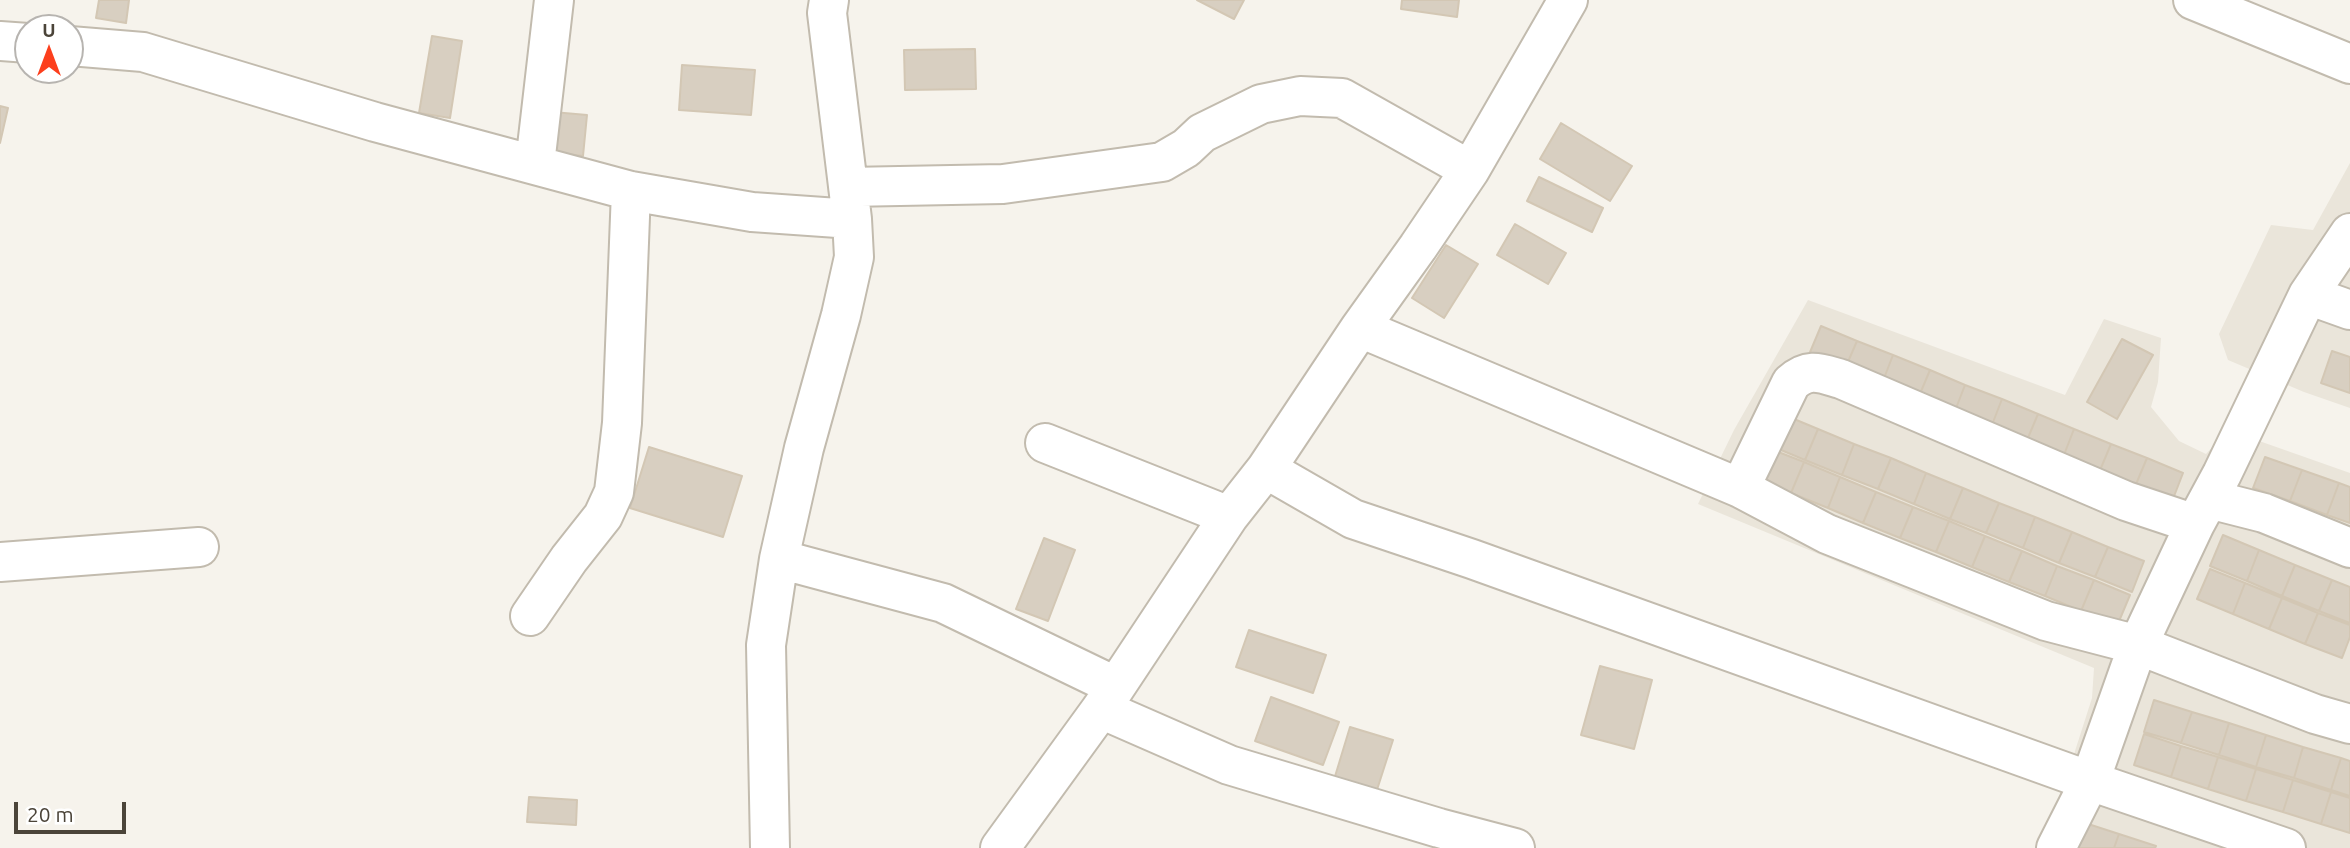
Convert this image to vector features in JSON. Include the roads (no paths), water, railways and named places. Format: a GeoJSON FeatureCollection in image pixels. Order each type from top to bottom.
{"type":"FeatureCollection","features":[{"type":"Feature","properties":{"kind":"street"},"geometry":{"type":"LineString","coordinates":[[535,164],[554,0]]}},
{"type":"Feature","properties":{"kind":"street"},"geometry":{"type":"LineString","coordinates":[[770,848],[766,645],[779,559],[804,448],[854,257],[827,13],[829,0]]}},
{"type":"Feature","properties":{"kind":"street"},"geometry":{"type":"LineString","coordinates":[[1000,848],[1108,697],[1229,516],[1266,469],[1470,170],[1568,0]]}},
{"type":"Feature","properties":{"kind":"street"},"geometry":{"type":"LineString","coordinates":[[2193,0],[2350,64]]}},
{"type":"Feature","properties":{"kind":"street"},"geometry":{"type":"LineString","coordinates":[[84,47],[143,52],[375,122],[631,191],[752,212],[850,203],[1162,162],[1186,148],[1202,133],[1261,104],[1300,96],[1342,98],[1470,170]]}},
{"type":"Feature","properties":{"kind":"street"},"geometry":{"type":"LineString","coordinates":[[530,616],[569,559],[603,516],[614,492],[622,423],[631,191]]}},
{"type":"Feature","properties":{"kind":"street"},"geometry":{"type":"LineString","coordinates":[[2056,848],[2090,781],[2138,645],[2308,295],[2350,233]]}},
{"type":"Feature","properties":{"kind":"street"},"geometry":{"type":"LineString","coordinates":[[2308,295],[2350,310]]}},
{"type":"Feature","properties":{"kind":"street"},"geometry":{"type":"LineString","coordinates":[[1360,328],[1740,488],[1827,534],[2046,621],[2138,645],[2350,724]]}},
{"type":"Feature","properties":{"kind":"street"},"geometry":{"type":"LineString","coordinates":[[1740,488],[1791,383],[1801,374],[1816,372],[1841,379],[2126,501],[2202,512],[2264,513],[2350,548]]}},
{"type":"Feature","properties":{"kind":"street"},"geometry":{"type":"LineString","coordinates":[[1045,443],[1229,516]]}},
{"type":"Feature","properties":{"kind":"street"},"geometry":{"type":"LineString","coordinates":[[1266,469],[1353,519],[2286,848]]}},
{"type":"Feature","properties":{"kind":"street"},"geometry":{"type":"LineString","coordinates":[[0,562],[199,547]]}},
{"type":"Feature","properties":{"kind":"street"},"geometry":{"type":"LineString","coordinates":[[779,559],[943,603],[1229,765],[1515,848]]}}]}
